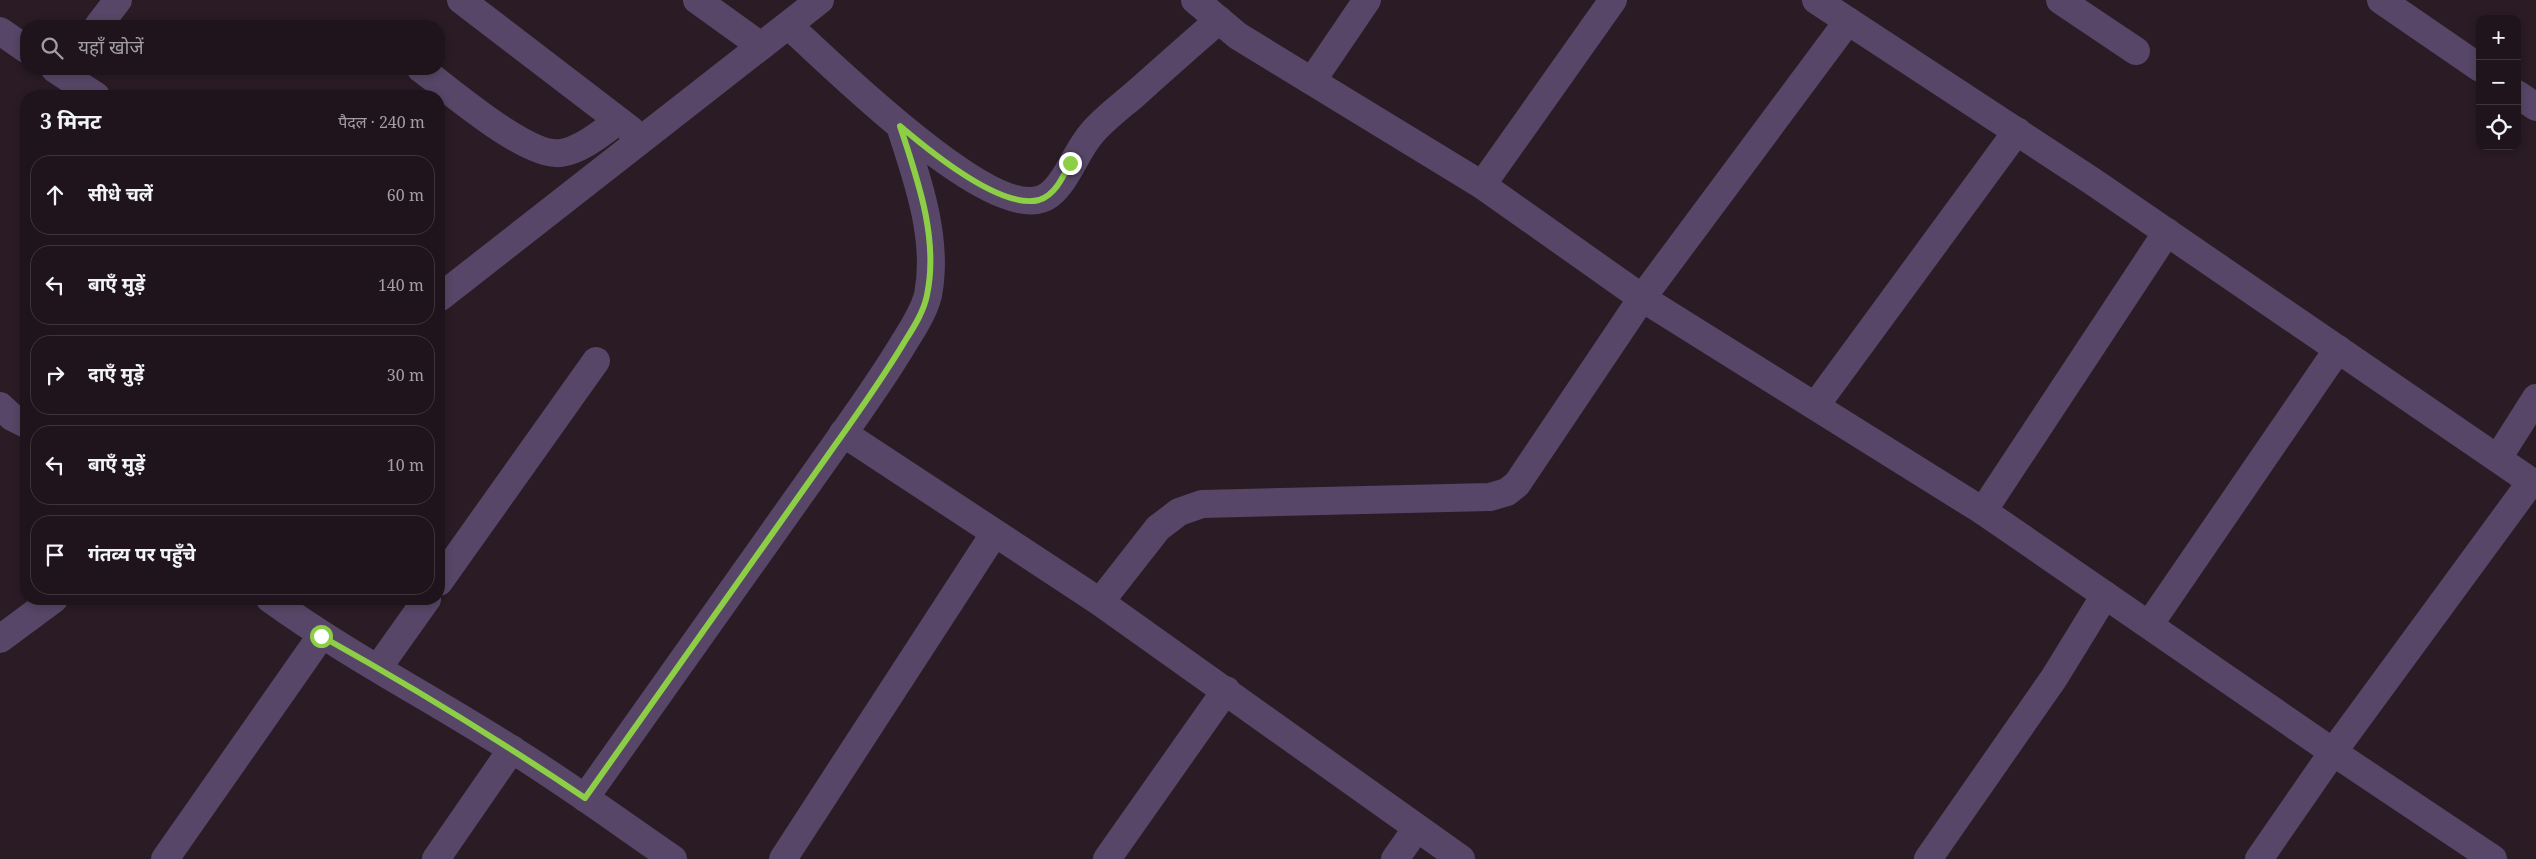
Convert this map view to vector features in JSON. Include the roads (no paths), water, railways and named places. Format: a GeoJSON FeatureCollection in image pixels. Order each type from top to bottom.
{"type":"FeatureCollection","features":[{"type":"Feature","properties":{"kind":"street"},"geometry":{"type":"LineString","coordinates":[[103,20],[118,0]]}},
{"type":"Feature","properties":{"kind":"street"},"geometry":{"type":"LineString","coordinates":[[460,0],[642,139]]}},
{"type":"Feature","properties":{"kind":"street"},"geometry":{"type":"LineString","coordinates":[[698,0],[761,46]]}},
{"type":"Feature","properties":{"kind":"street"},"geometry":{"type":"LineString","coordinates":[[445,293],[820,0]]}},
{"type":"Feature","properties":{"kind":"street"},"geometry":{"type":"LineString","coordinates":[[1195,0],[1245,40],[1482,185],[1642,298],[1983,510],[2333,752],[2493,859]]}},
{"type":"Feature","properties":{"kind":"street"},"geometry":{"type":"LineString","coordinates":[[1312,81],[1367,0]]}},
{"type":"Feature","properties":{"kind":"street"},"geometry":{"type":"LineString","coordinates":[[1482,185],[1613,0]]}},
{"type":"Feature","properties":{"kind":"street"},"geometry":{"type":"LineString","coordinates":[[1816,0],[2017,131],[2167,232],[2533,483],[2333,752],[2259,859]]}},
{"type":"Feature","properties":{"kind":"street"},"geometry":{"type":"LineString","coordinates":[[2060,0],[2136,51]]}},
{"type":"Feature","properties":{"kind":"street"},"geometry":{"type":"LineString","coordinates":[[2380,0],[2476,65]]}},
{"type":"Feature","properties":{"kind":"street"},"geometry":{"type":"LineString","coordinates":[[789,26],[900,126],[954,169],[1012,197],[1038,200],[1048,195],[1060,183],[1092,132],[1218,20]]}},
{"type":"Feature","properties":{"kind":"street"},"geometry":{"type":"LineString","coordinates":[[1100,602],[1158,528],[1179,512],[1202,504],[1490,497],[1507,492],[1517,484],[1642,298],[1848,21]]}},
{"type":"Feature","properties":{"kind":"street"},"geometry":{"type":"LineString","coordinates":[[0,31],[20,45]]}},
{"type":"Feature","properties":{"kind":"street"},"geometry":{"type":"LineString","coordinates":[[67,75],[88,90]]}},
{"type":"Feature","properties":{"kind":"street"},"geometry":{"type":"LineString","coordinates":[[429,75],[495,125],[541,151],[561,153],[582,145],[618,121]]}},
{"type":"Feature","properties":{"kind":"street"},"geometry":{"type":"LineString","coordinates":[[2521,97],[2536,107]]}},
{"type":"Feature","properties":{"kind":"street"},"geometry":{"type":"LineString","coordinates":[[585,798],[843,433],[893,361],[917,321],[927,296],[930,271],[928,227],[918,182],[900,126]]}},
{"type":"Feature","properties":{"kind":"street"},"geometry":{"type":"LineString","coordinates":[[1816,405],[2017,131]]}},
{"type":"Feature","properties":{"kind":"street"},"geometry":{"type":"LineString","coordinates":[[1983,510],[2167,232]]}},
{"type":"Feature","properties":{"kind":"street"},"geometry":{"type":"LineString","coordinates":[[2149,625],[2338,349]]}},
{"type":"Feature","properties":{"kind":"street"},"geometry":{"type":"LineString","coordinates":[[445,574],[596,361]]}},
{"type":"Feature","properties":{"kind":"street"},"geometry":{"type":"LineString","coordinates":[[2498,458],[2536,398]]}},
{"type":"Feature","properties":{"kind":"street"},"geometry":{"type":"LineString","coordinates":[[0,406],[20,421]]}},
{"type":"Feature","properties":{"kind":"street"},"geometry":{"type":"LineString","coordinates":[[843,433],[1100,602],[1461,859]]}},
{"type":"Feature","properties":{"kind":"street"},"geometry":{"type":"LineString","coordinates":[[783,859],[994,534]]}},
{"type":"Feature","properties":{"kind":"street"},"geometry":{"type":"LineString","coordinates":[[1928,859],[2054,678],[2105,595]]}},
{"type":"Feature","properties":{"kind":"street"},"geometry":{"type":"LineString","coordinates":[[0,639],[46,605]]}},
{"type":"Feature","properties":{"kind":"street"},"geometry":{"type":"LineString","coordinates":[[278,605],[321,636],[378,668],[512,750],[674,859]]}},
{"type":"Feature","properties":{"kind":"street"},"geometry":{"type":"LineString","coordinates":[[378,668],[423,605]]}},
{"type":"Feature","properties":{"kind":"street"},"geometry":{"type":"LineString","coordinates":[[165,859],[321,636]]}},
{"type":"Feature","properties":{"kind":"street"},"geometry":{"type":"LineString","coordinates":[[1107,859],[1226,690]]}},
{"type":"Feature","properties":{"kind":"street"},"geometry":{"type":"LineString","coordinates":[[436,859],[512,750]]}},
{"type":"Feature","properties":{"kind":"street"},"geometry":{"type":"LineString","coordinates":[[1395,859],[1418,828]]}}]}
